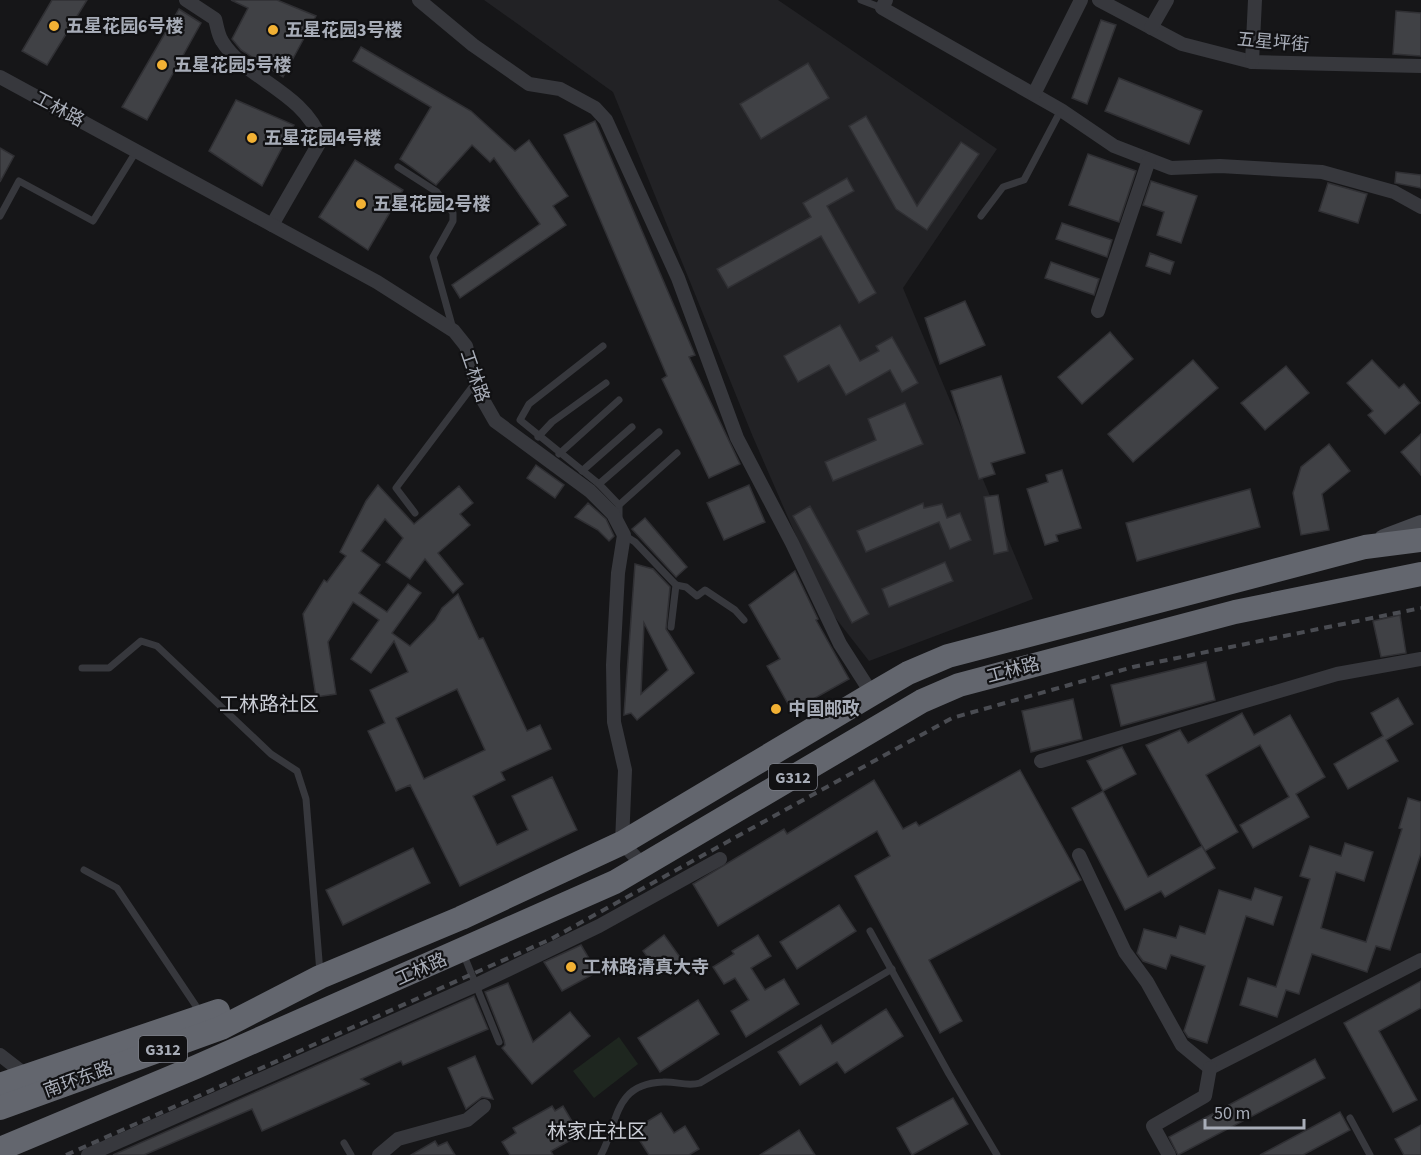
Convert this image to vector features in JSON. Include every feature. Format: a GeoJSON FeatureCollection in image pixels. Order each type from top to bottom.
{"type":"FeatureCollection","features":[{"type":"Feature","properties":{"kind":"highway","name":"工林路"},"geometry":{"type":"LineString","coordinates":[[320,977],[461,918],[622,843],[908,673],[948,656],[1365,547],[1421,540]]}},
{"type":"Feature","properties":{"kind":"highway","name":"工林路"},"geometry":{"type":"LineString","coordinates":[[196,1067],[462,951],[644,866],[922,701],[959,685],[1235,612],[1421,574]]}},
{"type":"Feature","properties":{"kind":"highway"},"geometry":{"type":"LineString","coordinates":[[0,1085],[320,977]]}},
{"type":"Feature","properties":{"kind":"highway","name":"南环东路"},"geometry":{"type":"LineString","coordinates":[[0,1108],[221,1028],[320,977]]}},
{"type":"Feature","properties":{"kind":"highway"},"geometry":{"type":"LineString","coordinates":[[24,1155],[144,1103],[196,1067]]}},
{"type":"Feature","properties":{"kind":"highway","name":"南环东路"},"geometry":{"type":"LineString","coordinates":[[0,1149],[196,1067]]}},
{"type":"Feature","properties":{"kind":"street"},"geometry":{"type":"LineString","coordinates":[[186,0],[215,19],[221,40],[231,53],[297,104],[317,129],[321,140],[272,225]]}},
{"type":"Feature","properties":{"kind":"street"},"geometry":{"type":"LineString","coordinates":[[419,0],[473,45],[529,84],[560,89],[595,108],[606,120],[678,278],[737,438],[840,644],[872,694]]}},
{"type":"Feature","properties":{"kind":"street"},"geometry":{"type":"LineString","coordinates":[[1034,94],[1081,0]]}},
{"type":"Feature","properties":{"kind":"street","name":"五星坪街"},"geometry":{"type":"LineString","coordinates":[[1099,0],[1182,44],[1252,62],[1421,66]]}},
{"type":"Feature","properties":{"kind":"street"},"geometry":{"type":"LineString","coordinates":[[1151,28],[1167,0]]}},
{"type":"Feature","properties":{"kind":"street"},"geometry":{"type":"LineString","coordinates":[[1252,62],[1255,0]]}},
{"type":"Feature","properties":{"kind":"street"},"geometry":{"type":"LineString","coordinates":[[884,4],[1061,110],[1114,146],[1149,160],[1171,168],[1220,166],[1322,172],[1394,192],[1421,207]]}},
{"type":"Feature","properties":{"kind":"street","name":"工林路"},"geometry":{"type":"LineString","coordinates":[[0,77],[399,294],[454,331],[466,346],[479,393],[495,420],[590,491],[621,529]]}},
{"type":"Feature","properties":{"kind":"street"},"geometry":{"type":"LineString","coordinates":[[1098,311],[1149,160]]}},
{"type":"Feature","properties":{"kind":"street"},"geometry":{"type":"LineString","coordinates":[[1365,547],[1421,525]]}},
{"type":"Feature","properties":{"kind":"street"},"geometry":{"type":"LineString","coordinates":[[621,529],[613,665],[614,722],[625,770],[622,843],[644,866]]}},
{"type":"Feature","properties":{"kind":"street"},"geometry":{"type":"LineString","coordinates":[[1041,761],[1337,674],[1421,659]]}},
{"type":"Feature","properties":{"kind":"street"},"geometry":{"type":"LineString","coordinates":[[1078,855],[1125,952],[1147,982],[1182,1045],[1210,1068]]}},
{"type":"Feature","properties":{"kind":"street"},"geometry":{"type":"LineString","coordinates":[[88,1155],[476,985],[598,926],[720,859]]}},
{"type":"Feature","properties":{"kind":"street"},"geometry":{"type":"LineString","coordinates":[[1210,1068],[1421,960]]}},
{"type":"Feature","properties":{"kind":"street"},"geometry":{"type":"LineString","coordinates":[[0,1055],[27,1076]]}},
{"type":"Feature","properties":{"kind":"street"},"geometry":{"type":"LineString","coordinates":[[1169,1155],[1153,1126],[1204,1096],[1210,1068]]}},
{"type":"Feature","properties":{"kind":"street"},"geometry":{"type":"LineString","coordinates":[[378,1155],[398,1139],[467,1120],[484,1106]]}},
{"type":"Feature","properties":{"kind":"lane"},"geometry":{"type":"LineString","coordinates":[[861,0],[884,4]]}},
{"type":"Feature","properties":{"kind":"lane"},"geometry":{"type":"LineString","coordinates":[[981,216],[1003,187],[1024,180],[1061,110]]}},
{"type":"Feature","properties":{"kind":"lane"},"geometry":{"type":"LineString","coordinates":[[0,216],[19,181],[93,221],[137,150]]}},
{"type":"Feature","properties":{"kind":"lane"},"geometry":{"type":"LineString","coordinates":[[398,167],[437,192],[453,213],[453,221],[432,257],[454,331]]}},
{"type":"Feature","properties":{"kind":"lane"},"geometry":{"type":"LineString","coordinates":[[603,346],[529,404],[520,420],[538,437],[599,484],[619,505],[621,529],[676,585],[686,587],[697,596],[705,590],[735,610],[744,620]]}},
{"type":"Feature","properties":{"kind":"lane"},"geometry":{"type":"LineString","coordinates":[[415,513],[396,488],[476,381]]}},
{"type":"Feature","properties":{"kind":"lane"},"geometry":{"type":"LineString","coordinates":[[538,437],[552,422],[606,383]]}},
{"type":"Feature","properties":{"kind":"lane"},"geometry":{"type":"LineString","coordinates":[[559,454],[619,400]]}},
{"type":"Feature","properties":{"kind":"lane"},"geometry":{"type":"LineString","coordinates":[[582,471],[632,427]]}},
{"type":"Feature","properties":{"kind":"lane"},"geometry":{"type":"LineString","coordinates":[[599,484],[659,432]]}},
{"type":"Feature","properties":{"kind":"lane"},"geometry":{"type":"LineString","coordinates":[[619,505],[677,453]]}},
{"type":"Feature","properties":{"kind":"lane"},"geometry":{"type":"LineString","coordinates":[[671,627],[676,585]]}},
{"type":"Feature","properties":{"kind":"lane"},"geometry":{"type":"LineString","coordinates":[[82,668],[109,668],[141,641],[157,646],[271,754],[297,771],[306,799],[320,977]]}},
{"type":"Feature","properties":{"kind":"lane"},"geometry":{"type":"LineString","coordinates":[[84,870],[117,888],[203,1016]]}},
{"type":"Feature","properties":{"kind":"lane"},"geometry":{"type":"LineString","coordinates":[[870,931],[949,1074],[997,1155]]}},
{"type":"Feature","properties":{"kind":"lane"},"geometry":{"type":"LineString","coordinates":[[462,951],[499,1042]]}},
{"type":"Feature","properties":{"kind":"lane"},"geometry":{"type":"LineString","coordinates":[[601,1155],[610,1138],[620,1102],[639,1087],[663,1082],[690,1086],[700,1083],[892,969]]}},
{"type":"Feature","properties":{"kind":"lane"},"geometry":{"type":"LineString","coordinates":[[1350,1118],[1370,1155]]}},
{"type":"Feature","properties":{"kind":"lane"},"geometry":{"type":"LineString","coordinates":[[344,1143],[351,1155]]}},
{"type":"Feature","properties":{"kind":"shaded area"},"geometry":{"type":"Polygon","coordinates":[[[484,0],[778,0],[997,149],[903,288],[1033,599],[869,661],[827,607],[753,437],[613,92],[484,0]]]}},
{"type":"Feature","properties":{"kind":"shaded area"},"geometry":{"type":"Polygon","coordinates":[[[619,1037],[638,1064],[594,1098],[573,1071],[619,1037]]]}},
{"type":"Feature","properties":{"kind":"building","name":"五星花园6号楼"},"geometry":{"type":"Polygon","coordinates":[[[52,0],[87,0],[47,65],[22,51],[52,0]]]}},
{"type":"Feature","properties":{"kind":"building","name":"五星花园3号楼"},"geometry":{"type":"Polygon","coordinates":[[[231,0],[277,0],[316,16],[283,77],[241,50],[232,39],[248,8],[231,0]]]}},
{"type":"Feature","properties":{"kind":"building","name":"五星花园5号楼"},"geometry":{"type":"Polygon","coordinates":[[[179,9],[201,23],[147,120],[122,107],[179,9]]]}},
{"type":"Feature","properties":{"kind":"building"},"geometry":{"type":"Polygon","coordinates":[[[1396,11],[1421,13],[1421,56],[1393,54],[1396,11]]]}},
{"type":"Feature","properties":{"kind":"building"},"geometry":{"type":"Polygon","coordinates":[[[1101,20],[1116,25],[1087,104],[1072,98],[1101,20]]]}},
{"type":"Feature","properties":{"kind":"building"},"geometry":{"type":"Polygon","coordinates":[[[361,47],[471,111],[515,151],[529,140],[568,196],[553,206],[566,225],[460,298],[452,285],[540,224],[494,158],[490,162],[472,145],[436,185],[400,159],[431,107],[353,61],[361,47]]]}},
{"type":"Feature","properties":{"kind":"building"},"geometry":{"type":"Polygon","coordinates":[[[808,63],[829,98],[761,139],[740,104],[808,63]]]}},
{"type":"Feature","properties":{"kind":"building"},"geometry":{"type":"Polygon","coordinates":[[[1119,78],[1202,111],[1189,144],[1105,111],[1119,78]]]}},
{"type":"Feature","properties":{"kind":"building","name":"五星花园4号楼"},"geometry":{"type":"Polygon","coordinates":[[[236,100],[294,125],[262,186],[209,151],[236,100]]]}},
{"type":"Feature","properties":{"kind":"building"},"geometry":{"type":"Polygon","coordinates":[[[866,116],[917,206],[961,142],[979,154],[927,230],[896,209],[849,126],[866,116]]]}},
{"type":"Feature","properties":{"kind":"building"},"geometry":{"type":"Polygon","coordinates":[[[595,121],[695,355],[689,357],[740,464],[709,478],[662,379],[667,376],[564,135],[595,121]]]}},
{"type":"Feature","properties":{"kind":"building"},"geometry":{"type":"Polygon","coordinates":[[[0,148],[14,156],[0,182],[0,148]]]}},
{"type":"Feature","properties":{"kind":"building"},"geometry":{"type":"Polygon","coordinates":[[[1088,154],[1136,171],[1119,222],[1069,205],[1088,154]]]}},
{"type":"Feature","properties":{"kind":"building","name":"五星花园2号楼"},"geometry":{"type":"Polygon","coordinates":[[[355,160],[403,190],[368,250],[319,217],[355,160]]]}},
{"type":"Feature","properties":{"kind":"building"},"geometry":{"type":"Polygon","coordinates":[[[1396,172],[1421,175],[1421,188],[1395,183],[1396,172]]]}},
{"type":"Feature","properties":{"kind":"building"},"geometry":{"type":"Polygon","coordinates":[[[847,178],[854,191],[827,206],[876,293],[859,303],[821,236],[728,288],[717,269],[811,217],[803,203],[847,178]]]}},
{"type":"Feature","properties":{"kind":"building"},"geometry":{"type":"Polygon","coordinates":[[[1151,181],[1197,196],[1181,243],[1157,235],[1164,212],[1143,205],[1151,181]]]}},
{"type":"Feature","properties":{"kind":"building"},"geometry":{"type":"Polygon","coordinates":[[[1328,183],[1367,194],[1358,223],[1319,211],[1328,183]]]}},
{"type":"Feature","properties":{"kind":"building"},"geometry":{"type":"Polygon","coordinates":[[[1062,223],[1112,240],[1107,257],[1056,239],[1062,223]]]}},
{"type":"Feature","properties":{"kind":"building"},"geometry":{"type":"Polygon","coordinates":[[[1150,253],[1174,262],[1170,274],[1146,266],[1150,253]]]}},
{"type":"Feature","properties":{"kind":"building"},"geometry":{"type":"Polygon","coordinates":[[[1051,262],[1099,279],[1094,295],[1045,278],[1051,262]]]}},
{"type":"Feature","properties":{"kind":"building"},"geometry":{"type":"Polygon","coordinates":[[[965,301],[985,345],[940,364],[925,318],[965,301]]]}},
{"type":"Feature","properties":{"kind":"building"},"geometry":{"type":"Polygon","coordinates":[[[840,325],[860,361],[879,351],[876,346],[892,337],[918,383],[902,392],[890,370],[846,395],[829,365],[798,382],[784,356],[840,325]]]}},
{"type":"Feature","properties":{"kind":"building"},"geometry":{"type":"Polygon","coordinates":[[[1110,332],[1133,359],[1082,404],[1058,377],[1110,332]]]}},
{"type":"Feature","properties":{"kind":"building"},"geometry":{"type":"Polygon","coordinates":[[[1193,360],[1218,388],[1133,462],[1108,434],[1193,360]]]}},
{"type":"Feature","properties":{"kind":"building"},"geometry":{"type":"Polygon","coordinates":[[[1372,360],[1399,388],[1404,384],[1420,403],[1385,434],[1368,415],[1373,411],[1347,383],[1372,360]]]}},
{"type":"Feature","properties":{"kind":"building"},"geometry":{"type":"Polygon","coordinates":[[[1286,366],[1309,393],[1265,430],[1241,403],[1286,366]]]}},
{"type":"Feature","properties":{"kind":"building"},"geometry":{"type":"Polygon","coordinates":[[[1001,376],[1025,453],[991,463],[995,474],[979,479],[951,391],[1001,376]]]}},
{"type":"Feature","properties":{"kind":"building"},"geometry":{"type":"Polygon","coordinates":[[[905,403],[923,444],[833,481],[825,462],[876,440],[868,419],[905,403]]]}},
{"type":"Feature","properties":{"kind":"building"},"geometry":{"type":"Polygon","coordinates":[[[1421,434],[1421,475],[1401,452],[1421,434]]]}},
{"type":"Feature","properties":{"kind":"building"},"geometry":{"type":"Polygon","coordinates":[[[1329,444],[1350,471],[1322,494],[1329,530],[1301,535],[1293,493],[1301,467],[1329,444]]]}},
{"type":"Feature","properties":{"kind":"building"},"geometry":{"type":"Polygon","coordinates":[[[536,465],[564,485],[555,498],[527,478],[536,465]]]}},
{"type":"Feature","properties":{"kind":"building"},"geometry":{"type":"Polygon","coordinates":[[[1062,470],[1081,528],[1056,535],[1058,541],[1045,545],[1027,489],[1048,482],[1046,475],[1062,470]]]}},
{"type":"Feature","properties":{"kind":"building"},"geometry":{"type":"Polygon","coordinates":[[[378,485],[414,524],[459,486],[473,503],[460,514],[470,525],[438,553],[463,584],[453,593],[425,559],[410,579],[386,562],[403,538],[385,519],[361,551],[380,565],[359,593],[387,612],[408,584],[421,593],[392,633],[410,646],[435,620],[442,608],[458,594],[479,639],[483,638],[527,731],[540,725],[551,749],[501,772],[505,780],[473,796],[497,845],[528,830],[512,796],[552,777],[577,830],[460,886],[410,785],[396,791],[368,731],[385,723],[370,690],[408,672],[394,641],[371,673],[351,659],[379,620],[353,602],[328,642],[336,694],[316,697],[303,614],[324,580],[327,582],[346,556],[340,552],[366,501],[378,485]],[[457,689],[396,718],[424,779],[485,750],[457,689]]]}},
{"type":"Feature","properties":{"kind":"building"},"geometry":{"type":"Polygon","coordinates":[[[749,485],[765,522],[724,540],[707,503],[749,485]]]}},
{"type":"Feature","properties":{"kind":"building"},"geometry":{"type":"Polygon","coordinates":[[[1250,489],[1260,527],[1137,561],[1126,523],[1250,489]]]}},
{"type":"Feature","properties":{"kind":"building"},"geometry":{"type":"Polygon","coordinates":[[[998,495],[1008,551],[994,554],[984,497],[998,495]]]}},
{"type":"Feature","properties":{"kind":"building"},"geometry":{"type":"Polygon","coordinates":[[[588,503],[606,519],[614,536],[609,541],[598,530],[575,517],[588,503]]]}},
{"type":"Feature","properties":{"kind":"building"},"geometry":{"type":"Polygon","coordinates":[[[923,503],[924,508],[942,504],[947,518],[960,513],[971,540],[950,549],[939,522],[866,552],[857,531],[923,503]]]}},
{"type":"Feature","properties":{"kind":"building"},"geometry":{"type":"Polygon","coordinates":[[[810,506],[869,614],[852,623],[793,516],[810,506]]]}},
{"type":"Feature","properties":{"kind":"building"},"geometry":{"type":"Polygon","coordinates":[[[645,518],[687,567],[676,577],[632,529],[645,518]]]}},
{"type":"Feature","properties":{"kind":"building"},"geometry":{"type":"Polygon","coordinates":[[[945,562],[953,581],[889,607],[882,589],[945,562]]]}},
{"type":"Feature","properties":{"kind":"building"},"geometry":{"type":"Polygon","coordinates":[[[635,564],[653,569],[670,587],[666,629],[694,673],[637,720],[631,713],[624,715],[635,564]],[[644,623],[641,694],[668,670],[644,623]]]}},
{"type":"Feature","properties":{"kind":"building"},"geometry":{"type":"Polygon","coordinates":[[[795,571],[818,619],[816,620],[849,679],[792,711],[767,666],[780,659],[749,605],[795,571]]]}},
{"type":"Feature","properties":{"kind":"building"},"geometry":{"type":"Polygon","coordinates":[[[1400,615],[1406,653],[1381,657],[1373,621],[1400,615]]]}},
{"type":"Feature","properties":{"kind":"building"},"geometry":{"type":"Polygon","coordinates":[[[1206,662],[1215,700],[1121,726],[1111,685],[1206,662]]]}},
{"type":"Feature","properties":{"kind":"building"},"geometry":{"type":"Polygon","coordinates":[[[1398,698],[1413,724],[1386,740],[1398,761],[1348,789],[1334,764],[1383,736],[1371,713],[1398,698]]]}},
{"type":"Feature","properties":{"kind":"building"},"geometry":{"type":"Polygon","coordinates":[[[1073,699],[1082,739],[1031,752],[1022,711],[1073,699]]]}},
{"type":"Feature","properties":{"kind":"building"},"geometry":{"type":"Polygon","coordinates":[[[1242,713],[1254,735],[1290,715],[1325,777],[1296,794],[1309,817],[1253,848],[1240,825],[1289,797],[1260,745],[1206,775],[1238,832],[1205,851],[1146,745],[1180,730],[1188,743],[1242,713]]]}},
{"type":"Feature","properties":{"kind":"building"},"geometry":{"type":"Polygon","coordinates":[[[1122,747],[1136,774],[1103,791],[1087,761],[1122,747]]]}},
{"type":"Feature","properties":{"kind":"building"},"geometry":{"type":"Polygon","coordinates":[[[1020,770],[1081,880],[929,960],[962,1021],[940,1033],[855,876],[890,856],[877,831],[718,926],[693,884],[784,829],[787,834],[874,780],[903,829],[916,822],[919,826],[1020,770]]]}},
{"type":"Feature","properties":{"kind":"building"},"geometry":{"type":"Polygon","coordinates":[[[1103,791],[1148,877],[1202,846],[1215,868],[1165,897],[1161,891],[1125,910],[1072,808],[1103,791]]]}},
{"type":"Feature","properties":{"kind":"building"},"geometry":{"type":"Polygon","coordinates":[[[1408,798],[1421,802],[1421,853],[1390,950],[1376,946],[1367,972],[1312,954],[1299,994],[1286,990],[1277,1017],[1240,1005],[1248,978],[1276,987],[1310,879],[1300,876],[1310,846],[1341,856],[1345,843],[1373,852],[1364,881],[1336,872],[1321,928],[1366,942],[1402,829],[1399,828],[1408,798]]]}},
{"type":"Feature","properties":{"kind":"building"},"geometry":{"type":"Polygon","coordinates":[[[413,848],[430,883],[343,925],[326,890],[413,848]]]}},
{"type":"Feature","properties":{"kind":"building"},"geometry":{"type":"Polygon","coordinates":[[[1255,888],[1282,897],[1273,925],[1246,916],[1207,1043],[1188,1037],[1184,1031],[1205,966],[1171,955],[1166,969],[1143,961],[1137,953],[1144,929],[1176,938],[1180,926],[1205,934],[1219,890],[1251,900],[1255,888]]]}},
{"type":"Feature","properties":{"kind":"building"},"geometry":{"type":"Polygon","coordinates":[[[839,905],[856,931],[797,969],[780,942],[839,905]]]}},
{"type":"Feature","properties":{"kind":"building"},"geometry":{"type":"Polygon","coordinates":[[[664,935],[682,960],[661,975],[643,951],[664,935]]]}},
{"type":"Feature","properties":{"kind":"building"},"geometry":{"type":"Polygon","coordinates":[[[758,935],[771,956],[751,968],[765,990],[784,979],[799,1004],[746,1037],[731,1011],[749,1000],[735,978],[724,984],[713,967],[734,954],[732,951],[758,935]]]}},
{"type":"Feature","properties":{"kind":"building","name":"工林路清真大寺"},"geometry":{"type":"Polygon","coordinates":[[[581,945],[597,972],[562,991],[544,962],[581,945]]]}},
{"type":"Feature","properties":{"kind":"building"},"geometry":{"type":"Polygon","coordinates":[[[1421,981],[1421,1008],[1379,1031],[1417,1100],[1393,1112],[1344,1023],[1421,981]]]}},
{"type":"Feature","properties":{"kind":"building"},"geometry":{"type":"Polygon","coordinates":[[[508,983],[533,1042],[570,1012],[590,1036],[532,1084],[502,1048],[505,1045],[504,1040],[485,992],[508,983]]]}},
{"type":"Feature","properties":{"kind":"building"},"geometry":{"type":"Polygon","coordinates":[[[474,996],[488,1029],[403,1065],[401,1061],[361,1079],[369,1084],[262,1131],[252,1109],[144,1155],[113,1155],[474,996]]]}},
{"type":"Feature","properties":{"kind":"building"},"geometry":{"type":"Polygon","coordinates":[[[698,1000],[719,1034],[660,1072],[638,1038],[698,1000]]]}},
{"type":"Feature","properties":{"kind":"building"},"geometry":{"type":"Polygon","coordinates":[[[886,1009],[903,1036],[845,1073],[837,1062],[800,1085],[778,1052],[821,1025],[832,1044],[886,1009]]]}},
{"type":"Feature","properties":{"kind":"building"},"geometry":{"type":"Polygon","coordinates":[[[475,1056],[493,1099],[482,1097],[466,1109],[448,1068],[475,1056]]]}},
{"type":"Feature","properties":{"kind":"building"},"geometry":{"type":"Polygon","coordinates":[[[1315,1059],[1325,1078],[1178,1155],[1169,1137],[1315,1059]]]}},
{"type":"Feature","properties":{"kind":"building"},"geometry":{"type":"Polygon","coordinates":[[[953,1098],[968,1124],[912,1155],[897,1128],[953,1098]]]}},
{"type":"Feature","properties":{"kind":"building"},"geometry":{"type":"Polygon","coordinates":[[[552,1106],[555,1111],[563,1106],[580,1135],[551,1151],[553,1155],[510,1155],[502,1142],[516,1133],[513,1128],[552,1106]]]}},
{"type":"Feature","properties":{"kind":"building"},"geometry":{"type":"Polygon","coordinates":[[[1340,1112],[1350,1130],[1303,1155],[1260,1155],[1340,1112]]]}},
{"type":"Feature","properties":{"kind":"building"},"geometry":{"type":"Polygon","coordinates":[[[661,1113],[674,1133],[685,1126],[699,1149],[689,1155],[649,1155],[633,1130],[661,1113]]]}},
{"type":"Feature","properties":{"kind":"building"},"geometry":{"type":"Polygon","coordinates":[[[1421,1125],[1421,1155],[1404,1155],[1395,1139],[1421,1125]]]}},
{"type":"Feature","properties":{"kind":"building"},"geometry":{"type":"Polygon","coordinates":[[[799,1130],[815,1155],[760,1155],[799,1130]]]}},
{"type":"Feature","properties":{"kind":"building"},"geometry":{"type":"Polygon","coordinates":[[[435,1141],[438,1146],[447,1142],[455,1155],[411,1155],[435,1141]]]}},
{"type":"Feature","properties":{"kind":"railway"},"geometry":{"type":"LineString","coordinates":[[66,1155],[551,939],[952,718],[1133,667],[1421,608]]}},
{"type":"Feature","properties":{"kind":"place","name":"五星花园6号楼"},"geometry":{"type":"Point","coordinates":[54,26]}},
{"type":"Feature","properties":{"kind":"place","name":"五星花园3号楼"},"geometry":{"type":"Point","coordinates":[273,30]}},
{"type":"Feature","properties":{"kind":"place","name":"五星花园5号楼"},"geometry":{"type":"Point","coordinates":[162,65]}},
{"type":"Feature","properties":{"kind":"place","name":"五星花园4号楼"},"geometry":{"type":"Point","coordinates":[252,138]}},
{"type":"Feature","properties":{"kind":"place","name":"五星花园2号楼"},"geometry":{"type":"Point","coordinates":[361,204]}},
{"type":"Feature","properties":{"kind":"place","name":"中国邮政"},"geometry":{"type":"Point","coordinates":[776,709]}},
{"type":"Feature","properties":{"kind":"place","name":"工林路清真大寺"},"geometry":{"type":"Point","coordinates":[571,967]}},
{"type":"Feature","properties":{"kind":"district","name":"工林路社区"},"geometry":{"type":"Point","coordinates":[269,704]}},
{"type":"Feature","properties":{"kind":"district","name":"林家庄社区"},"geometry":{"type":"Point","coordinates":[597,1131]}}]}
